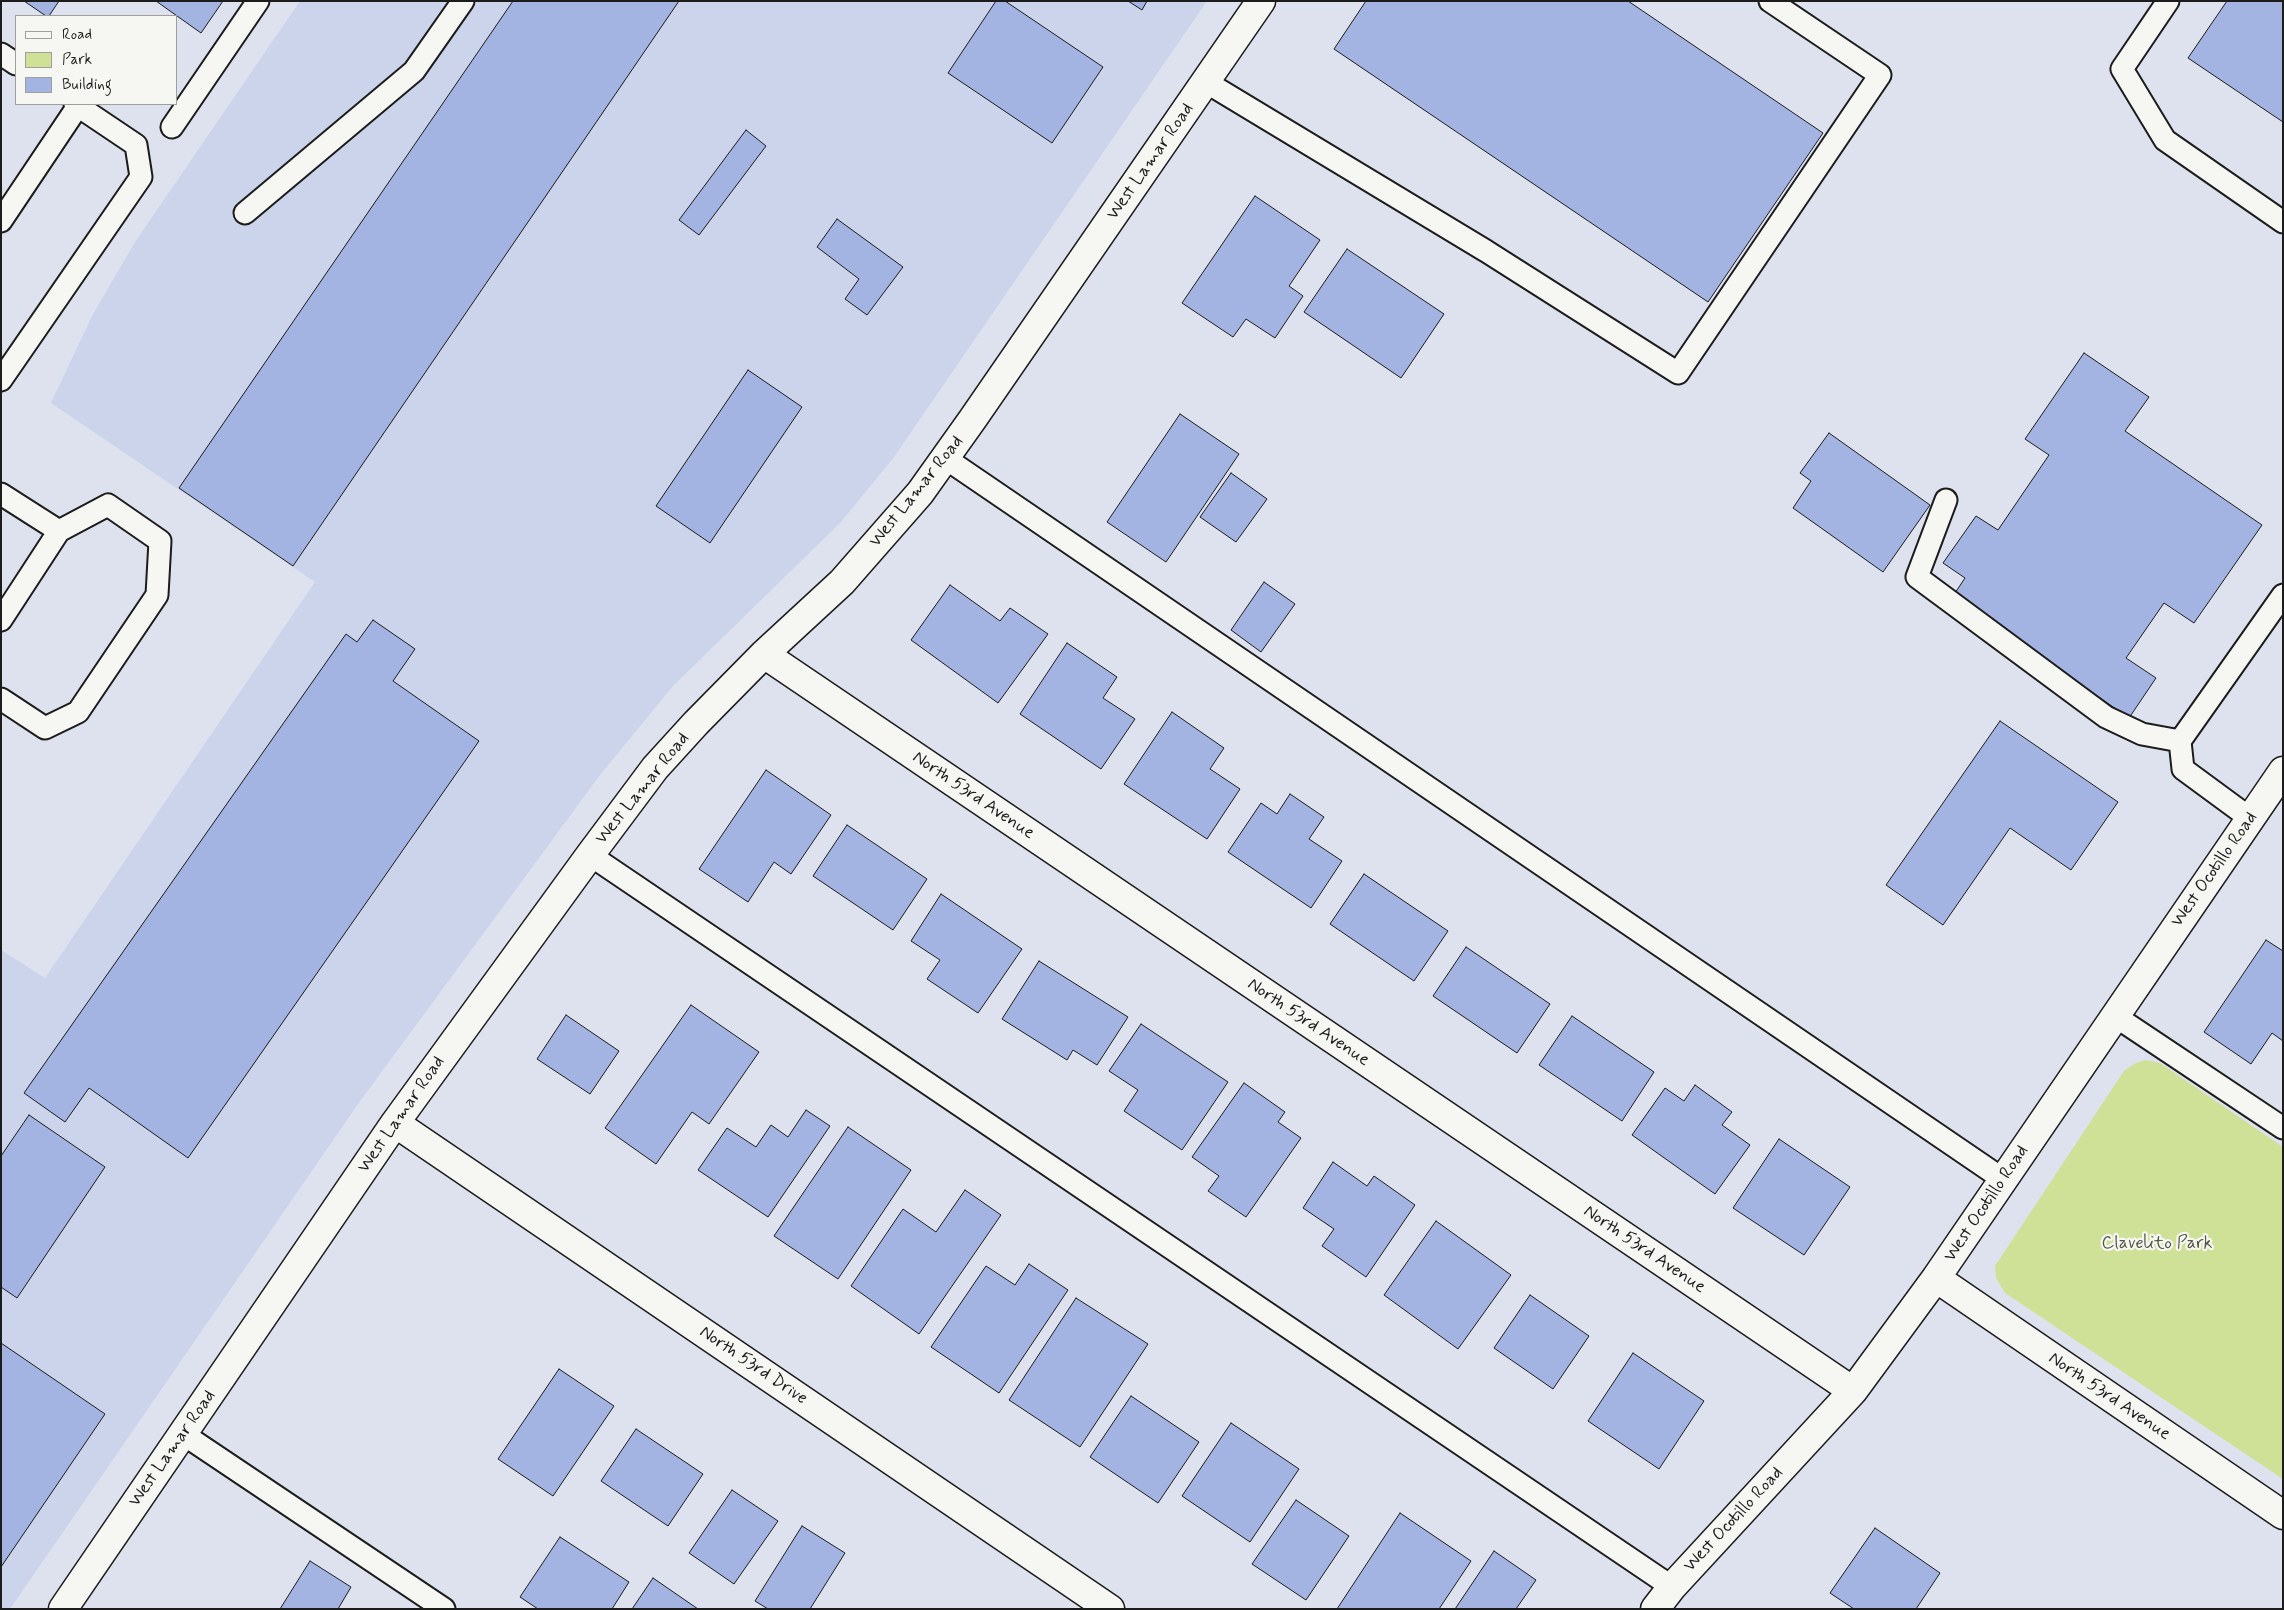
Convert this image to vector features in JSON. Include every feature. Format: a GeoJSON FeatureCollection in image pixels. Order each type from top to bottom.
{"type":"FeatureCollection","features":[{"type":"Feature","properties":{"kind":"street","name":"West Lamar Road"},"geometry":{"type":"LineString","coordinates":[[62,1609],[184,1434],[395,1123],[590,855],[655,768],[764,654],[842,582],[920,492],[1261,1]]}},
{"type":"Feature","properties":{"kind":"street","name":"North 53rd Avenue"},"geometry":{"type":"LineString","coordinates":[[764,654],[1853,1391]]}},
{"type":"Feature","properties":{"kind":"street","name":"West Ocotillo Road"},"geometry":{"type":"LineString","coordinates":[[1655,1609],[1672,1587],[1853,1391],[1936,1278],[2004,1180],[2283,771]]}},
{"type":"Feature","properties":{"kind":"street","name":"North 53rd Drive"},"geometry":{"type":"LineString","coordinates":[[395,1123],[1110,1609]]}},
{"type":"Feature","properties":{"kind":"street","name":"North 53rd Avenue"},"geometry":{"type":"LineString","coordinates":[[1936,1278],[2283,1515]]}},
{"type":"Feature","properties":{"kind":"lane"},"geometry":{"type":"LineString","coordinates":[[172,128],[258,1]]}},
{"type":"Feature","properties":{"kind":"lane"},"geometry":{"type":"LineString","coordinates":[[245,213],[414,71],[463,1]]}},
{"type":"Feature","properties":{"kind":"lane"},"geometry":{"type":"LineString","coordinates":[[1206,82],[1486,251],[1678,373],[1880,75],[1770,1]]}},
{"type":"Feature","properties":{"kind":"lane"},"geometry":{"type":"LineString","coordinates":[[2168,1],[2122,69],[2164,140],[2283,222]]}},
{"type":"Feature","properties":{"kind":"lane"},"geometry":{"type":"LineString","coordinates":[[1,54],[15,63]]}},
{"type":"Feature","properties":{"kind":"lane"},"geometry":{"type":"LineString","coordinates":[[1,221],[76,105],[136,145],[142,177],[1,380]]}},
{"type":"Feature","properties":{"kind":"lane"},"geometry":{"type":"LineString","coordinates":[[945,458],[2004,1180]]}},
{"type":"Feature","properties":{"kind":"lane"},"geometry":{"type":"LineString","coordinates":[[1,494],[59,531]]}},
{"type":"Feature","properties":{"kind":"lane"},"geometry":{"type":"LineString","coordinates":[[1946,500],[1917,577],[2106,717],[2142,734],[2180,741]]}},
{"type":"Feature","properties":{"kind":"lane"},"geometry":{"type":"LineString","coordinates":[[1,620],[59,531],[108,505],[160,541],[157,595],[78,712],[45,728],[1,699]]}},
{"type":"Feature","properties":{"kind":"lane"},"geometry":{"type":"LineString","coordinates":[[2251,819],[2183,769],[2180,741],[2283,595]]}},
{"type":"Feature","properties":{"kind":"lane"},"geometry":{"type":"LineString","coordinates":[[590,855],[1672,1587]]}},
{"type":"Feature","properties":{"kind":"lane"},"geometry":{"type":"LineString","coordinates":[[2115,1016],[2283,1128]]}},
{"type":"Feature","properties":{"kind":"lane"},"geometry":{"type":"LineString","coordinates":[[184,1434],[444,1609]]}},
{"type":"Feature","properties":{"kind":"shaded area"},"geometry":{"type":"Polygon","coordinates":[[[300,1],[1207,1],[894,457],[840,523],[673,686],[600,775],[358,1104],[10,1609],[1,1609],[1,950],[45,978],[315,582],[51,403],[92,316],[135,242],[300,1]]]}},
{"type":"Feature","properties":{"kind":"green space","name":"Clavelito Park"},"geometry":{"type":"Polygon","coordinates":[[[2145,1060],[2160,1063],[2283,1147],[2283,1479],[2005,1293],[1996,1278],[1995,1266],[2124,1071],[2134,1064],[2145,1060]]]}},
{"type":"Feature","properties":{"kind":"building"},"geometry":{"type":"Polygon","coordinates":[[[24,1],[59,1],[50,15],[45,15],[24,1]]]}},
{"type":"Feature","properties":{"kind":"building"},"geometry":{"type":"Polygon","coordinates":[[[156,1],[223,1],[201,33],[156,1]]]}},
{"type":"Feature","properties":{"kind":"building"},"geometry":{"type":"Polygon","coordinates":[[[513,1],[679,1],[293,566],[179,488],[513,1]]]}},
{"type":"Feature","properties":{"kind":"building"},"geometry":{"type":"Polygon","coordinates":[[[996,1],[1005,1],[1103,67],[1052,143],[948,73],[996,1]]]}},
{"type":"Feature","properties":{"kind":"building"},"geometry":{"type":"Polygon","coordinates":[[[1128,1],[1147,1],[1142,10],[1128,1]]]}},
{"type":"Feature","properties":{"kind":"building"},"geometry":{"type":"Polygon","coordinates":[[[1366,1],[1628,1],[1823,133],[1708,302],[1334,49],[1366,1]]]}},
{"type":"Feature","properties":{"kind":"building"},"geometry":{"type":"Polygon","coordinates":[[[2227,1],[2283,1],[2283,122],[2188,58],[2227,1]]]}},
{"type":"Feature","properties":{"kind":"building"},"geometry":{"type":"Polygon","coordinates":[[[746,130],[766,146],[699,235],[679,220],[746,130]]]}},
{"type":"Feature","properties":{"kind":"building"},"geometry":{"type":"Polygon","coordinates":[[[1255,196],[1320,240],[1289,286],[1303,296],[1275,338],[1246,319],[1233,337],[1182,303],[1255,196]]]}},
{"type":"Feature","properties":{"kind":"building"},"geometry":{"type":"Polygon","coordinates":[[[837,219],[903,267],[867,315],[845,299],[859,279],[817,247],[837,219]]]}},
{"type":"Feature","properties":{"kind":"building"},"geometry":{"type":"Polygon","coordinates":[[[1347,249],[1444,314],[1401,378],[1304,312],[1347,249]]]}},
{"type":"Feature","properties":{"kind":"building"},"geometry":{"type":"Polygon","coordinates":[[[2084,353],[2149,397],[2125,431],[2262,525],[2194,623],[2164,603],[2126,658],[2156,678],[2129,718],[1953,596],[1965,578],[1943,563],[1976,516],[1998,530],[2049,455],[2025,439],[2084,353]]]}},
{"type":"Feature","properties":{"kind":"building"},"geometry":{"type":"Polygon","coordinates":[[[748,370],[802,407],[710,543],[656,506],[748,370]]]}},
{"type":"Feature","properties":{"kind":"building"},"geometry":{"type":"Polygon","coordinates":[[[1180,414],[1239,454],[1166,562],[1107,522],[1180,414]]]}},
{"type":"Feature","properties":{"kind":"building"},"geometry":{"type":"Polygon","coordinates":[[[1829,433],[1930,505],[1883,572],[1793,508],[1811,481],[1800,473],[1829,433]]]}},
{"type":"Feature","properties":{"kind":"building"},"geometry":{"type":"Polygon","coordinates":[[[1231,473],[1267,499],[1236,542],[1200,517],[1231,473]]]}},
{"type":"Feature","properties":{"kind":"building"},"geometry":{"type":"Polygon","coordinates":[[[1264,582],[1295,604],[1261,652],[1231,630],[1264,582]]]}},
{"type":"Feature","properties":{"kind":"building"},"geometry":{"type":"Polygon","coordinates":[[[950,585],[1000,621],[1010,608],[1048,634],[998,703],[911,640],[950,585]]]}},
{"type":"Feature","properties":{"kind":"building"},"geometry":{"type":"Polygon","coordinates":[[[373,620],[415,649],[393,681],[479,741],[188,1158],[89,1088],[65,1122],[24,1093],[346,634],[357,642],[373,620]]]}},
{"type":"Feature","properties":{"kind":"building"},"geometry":{"type":"Polygon","coordinates":[[[1067,643],[1117,677],[1103,698],[1135,719],[1101,769],[1020,714],[1067,643]]]}},
{"type":"Feature","properties":{"kind":"building"},"geometry":{"type":"Polygon","coordinates":[[[1172,712],[1224,748],[1210,769],[1240,789],[1207,839],[1124,784],[1172,712]]]}},
{"type":"Feature","properties":{"kind":"building"},"geometry":{"type":"Polygon","coordinates":[[[2000,721],[2118,802],[2071,870],[2010,828],[1943,925],[1886,885],[2000,721]]]}},
{"type":"Feature","properties":{"kind":"building"},"geometry":{"type":"Polygon","coordinates":[[[766,770],[831,815],[791,874],[774,862],[748,902],[699,869],[766,770]]]}},
{"type":"Feature","properties":{"kind":"building"},"geometry":{"type":"Polygon","coordinates":[[[1290,794],[1324,817],[1309,839],[1342,861],[1311,908],[1228,852],[1261,803],[1277,814],[1290,794]]]}},
{"type":"Feature","properties":{"kind":"building"},"geometry":{"type":"Polygon","coordinates":[[[847,825],[927,879],[893,930],[813,876],[847,825]]]}},
{"type":"Feature","properties":{"kind":"building"},"geometry":{"type":"Polygon","coordinates":[[[1364,874],[1448,931],[1414,981],[1330,924],[1364,874]]]}},
{"type":"Feature","properties":{"kind":"building"},"geometry":{"type":"Polygon","coordinates":[[[941,894],[1022,949],[978,1013],[927,979],[940,960],[911,941],[941,894]]]}},
{"type":"Feature","properties":{"kind":"building"},"geometry":{"type":"Polygon","coordinates":[[[2266,940],[2283,951],[2283,1041],[2272,1033],[2251,1064],[2204,1032],[2266,940]]]}},
{"type":"Feature","properties":{"kind":"building"},"geometry":{"type":"Polygon","coordinates":[[[1466,947],[1550,1004],[1517,1053],[1433,996],[1466,947]]]}},
{"type":"Feature","properties":{"kind":"building"},"geometry":{"type":"Polygon","coordinates":[[[1039,961],[1128,1017],[1097,1065],[1073,1050],[1067,1060],[1002,1019],[1039,961]]]}},
{"type":"Feature","properties":{"kind":"building"},"geometry":{"type":"Polygon","coordinates":[[[691,1005],[759,1052],[709,1124],[692,1112],[656,1164],[605,1128],[691,1005]]]}},
{"type":"Feature","properties":{"kind":"building"},"geometry":{"type":"Polygon","coordinates":[[[566,1015],[619,1051],[590,1094],[537,1059],[566,1015]]]}},
{"type":"Feature","properties":{"kind":"building"},"geometry":{"type":"Polygon","coordinates":[[[1572,1016],[1654,1072],[1622,1121],[1539,1065],[1572,1016]]]}},
{"type":"Feature","properties":{"kind":"building"},"geometry":{"type":"Polygon","coordinates":[[[1141,1024],[1228,1082],[1182,1150],[1124,1111],[1138,1090],[1109,1071],[1141,1024]]]}},
{"type":"Feature","properties":{"kind":"building"},"geometry":{"type":"Polygon","coordinates":[[[1244,1083],[1285,1112],[1278,1122],[1301,1138],[1246,1217],[1208,1191],[1219,1176],[1192,1157],[1244,1083]]]}},
{"type":"Feature","properties":{"kind":"building"},"geometry":{"type":"Polygon","coordinates":[[[1695,1085],[1732,1112],[1722,1125],[1750,1145],[1715,1194],[1632,1135],[1665,1088],[1684,1101],[1695,1085]]]}},
{"type":"Feature","properties":{"kind":"building"},"geometry":{"type":"Polygon","coordinates":[[[806,1110],[830,1126],[768,1217],[698,1170],[727,1128],[756,1147],[771,1125],[788,1137],[806,1110]]]}},
{"type":"Feature","properties":{"kind":"building"},"geometry":{"type":"Polygon","coordinates":[[[29,1115],[105,1167],[17,1298],[1,1287],[1,1156],[29,1115]]]}},
{"type":"Feature","properties":{"kind":"building"},"geometry":{"type":"Polygon","coordinates":[[[848,1127],[911,1170],[838,1279],[774,1236],[848,1127]]]}},
{"type":"Feature","properties":{"kind":"building"},"geometry":{"type":"Polygon","coordinates":[[[1779,1139],[1850,1187],[1804,1255],[1733,1208],[1779,1139]]]}},
{"type":"Feature","properties":{"kind":"building"},"geometry":{"type":"Polygon","coordinates":[[[1333,1162],[1367,1186],[1374,1176],[1415,1205],[1366,1277],[1322,1246],[1334,1229],[1303,1208],[1333,1162]]]}},
{"type":"Feature","properties":{"kind":"building"},"geometry":{"type":"Polygon","coordinates":[[[965,1190],[1001,1215],[919,1334],[851,1286],[903,1209],[936,1232],[965,1190]]]}},
{"type":"Feature","properties":{"kind":"building"},"geometry":{"type":"Polygon","coordinates":[[[1436,1221],[1511,1275],[1458,1349],[1384,1295],[1436,1221]]]}},
{"type":"Feature","properties":{"kind":"building"},"geometry":{"type":"Polygon","coordinates":[[[1029,1264],[1068,1290],[999,1393],[931,1347],[986,1266],[1015,1285],[1029,1264]]]}},
{"type":"Feature","properties":{"kind":"building"},"geometry":{"type":"Polygon","coordinates":[[[1530,1295],[1589,1336],[1553,1389],[1494,1348],[1530,1295]]]}},
{"type":"Feature","properties":{"kind":"building"},"geometry":{"type":"Polygon","coordinates":[[[1076,1298],[1148,1344],[1080,1447],[1009,1400],[1076,1298]]]}},
{"type":"Feature","properties":{"kind":"building"},"geometry":{"type":"Polygon","coordinates":[[[1,1343],[105,1414],[1,1567],[1,1343]]]}},
{"type":"Feature","properties":{"kind":"building"},"geometry":{"type":"Polygon","coordinates":[[[1633,1353],[1704,1401],[1659,1469],[1588,1421],[1633,1353]]]}},
{"type":"Feature","properties":{"kind":"building"},"geometry":{"type":"Polygon","coordinates":[[[559,1369],[614,1406],[553,1496],[498,1459],[559,1369]]]}},
{"type":"Feature","properties":{"kind":"building"},"geometry":{"type":"Polygon","coordinates":[[[1131,1396],[1199,1442],[1158,1503],[1090,1457],[1131,1396]]]}},
{"type":"Feature","properties":{"kind":"building"},"geometry":{"type":"Polygon","coordinates":[[[1231,1423],[1299,1469],[1250,1542],[1182,1496],[1231,1423]]]}},
{"type":"Feature","properties":{"kind":"building"},"geometry":{"type":"Polygon","coordinates":[[[636,1429],[703,1474],[668,1526],[601,1481],[636,1429]]]}},
{"type":"Feature","properties":{"kind":"building"},"geometry":{"type":"Polygon","coordinates":[[[732,1490],[778,1521],[734,1584],[689,1553],[732,1490]]]}},
{"type":"Feature","properties":{"kind":"building"},"geometry":{"type":"Polygon","coordinates":[[[1296,1500],[1349,1536],[1306,1600],[1252,1564],[1296,1500]]]}},
{"type":"Feature","properties":{"kind":"building"},"geometry":{"type":"Polygon","coordinates":[[[1400,1513],[1471,1561],[1439,1609],[1337,1609],[1400,1513]]]}},
{"type":"Feature","properties":{"kind":"building"},"geometry":{"type":"Polygon","coordinates":[[[802,1526],[845,1553],[810,1609],[768,1609],[755,1601],[802,1526]]]}},
{"type":"Feature","properties":{"kind":"building"},"geometry":{"type":"Polygon","coordinates":[[[1875,1528],[1940,1573],[1916,1609],[1854,1609],[1830,1593],[1875,1528]]]}},
{"type":"Feature","properties":{"kind":"building"},"geometry":{"type":"Polygon","coordinates":[[[560,1537],[629,1582],[612,1609],[538,1609],[520,1597],[560,1537]]]}},
{"type":"Feature","properties":{"kind":"building"},"geometry":{"type":"Polygon","coordinates":[[[1494,1551],[1536,1580],[1516,1609],[1455,1609],[1494,1551]]]}},
{"type":"Feature","properties":{"kind":"building"},"geometry":{"type":"Polygon","coordinates":[[[310,1561],[351,1587],[338,1609],[280,1609],[310,1561]]]}},
{"type":"Feature","properties":{"kind":"building"},"geometry":{"type":"Polygon","coordinates":[[[653,1578],[698,1609],[632,1609],[653,1578]]]}}]}
